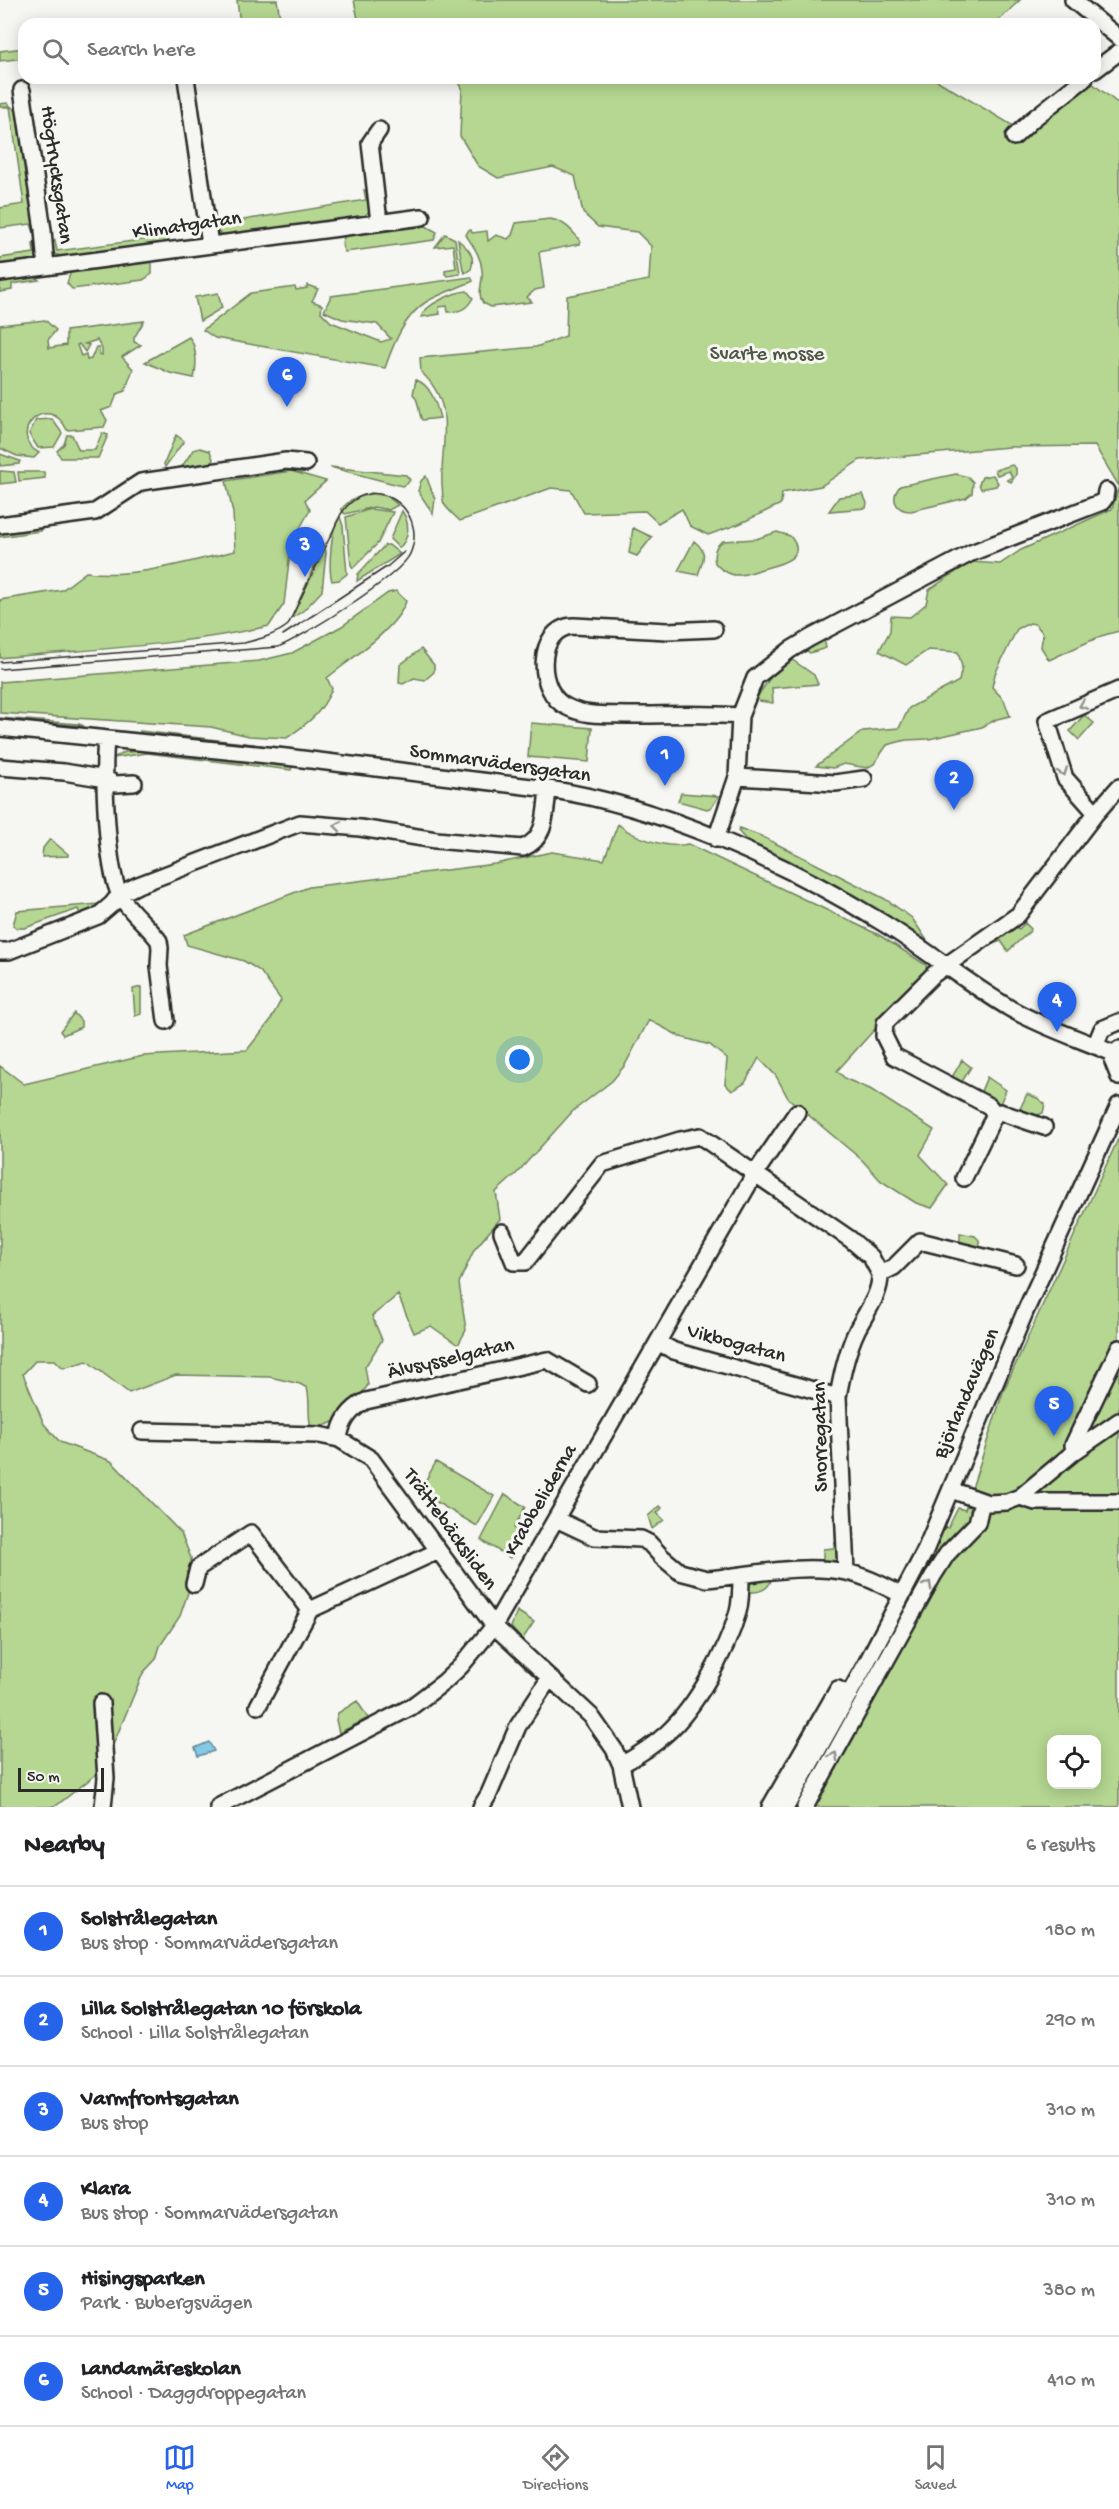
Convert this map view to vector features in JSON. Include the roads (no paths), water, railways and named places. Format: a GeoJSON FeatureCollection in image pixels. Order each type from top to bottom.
{"type":"FeatureCollection","features":[{"type":"Feature","properties":{"kind":"street"},"geometry":{"type":"LineString","coordinates":[[1073,0],[1095,18]]}},
{"type":"Feature","properties":{"kind":"street"},"geometry":{"type":"LineString","coordinates":[[1101,23],[1119,38]]}},
{"type":"Feature","properties":{"kind":"street"},"geometry":{"type":"LineString","coordinates":[[1101,66],[1119,52]]}},
{"type":"Feature","properties":{"kind":"street"},"geometry":{"type":"LineString","coordinates":[[187,84],[210,245]]}},
{"type":"Feature","properties":{"kind":"street"},"geometry":{"type":"LineString","coordinates":[[1014,137],[1078,84]]}},
{"type":"Feature","properties":{"kind":"street","name":"Högtrycksgatan"},"geometry":{"type":"LineString","coordinates":[[22,90],[43,230],[46,267]]}},
{"type":"Feature","properties":{"kind":"street"},"geometry":{"type":"LineString","coordinates":[[379,130],[370,143],[379,222]]}},
{"type":"Feature","properties":{"kind":"street","name":"Klimatgatan"},"geometry":{"type":"LineString","coordinates":[[0,273],[422,217]]}},
{"type":"Feature","properties":{"kind":"street"},"geometry":{"type":"LineString","coordinates":[[0,525],[95,512],[141,482],[286,461],[306,463]]}},
{"type":"Feature","properties":{"kind":"street"},"geometry":{"type":"LineString","coordinates":[[717,839],[737,777],[740,716],[755,678],[790,650],[810,638],[956,560],[1102,502],[1106,491]]}},
{"type":"Feature","properties":{"kind":"street"},"geometry":{"type":"LineString","coordinates":[[714,629],[667,631],[562,627],[551,636],[546,651],[545,674],[548,686],[565,707],[589,714],[740,716]]}},
{"type":"Feature","properties":{"kind":"street"},"geometry":{"type":"LineString","coordinates":[[1096,813],[1065,778],[1047,721],[1119,690]]}},
{"type":"Feature","properties":{"kind":"street","name":"Sommarvädersgatan"},"geometry":{"type":"LineString","coordinates":[[0,728],[286,757],[548,789],[573,793],[653,815],[717,839],[805,879],[852,904],[1011,1009],[1058,1032],[1095,1046],[1117,1051]]}},
{"type":"Feature","properties":{"kind":"street"},"geometry":{"type":"LineString","coordinates":[[106,739],[106,780],[114,873],[120,894],[159,941],[159,966],[166,1021]]}},
{"type":"Feature","properties":{"kind":"street"},"geometry":{"type":"LineString","coordinates":[[0,767],[64,772],[106,780],[115,784],[134,783]]}},
{"type":"Feature","properties":{"kind":"street"},"geometry":{"type":"LineString","coordinates":[[737,777],[835,783],[864,780]]}},
{"type":"Feature","properties":{"kind":"street"},"geometry":{"type":"LineString","coordinates":[[996,1114],[989,1106],[894,1056],[884,1036],[885,1023],[904,1002],[946,966],[1018,915],[1096,813],[1119,787]]}},
{"type":"Feature","properties":{"kind":"street"},"geometry":{"type":"LineString","coordinates":[[0,951],[9,951],[98,916],[120,894],[277,830],[303,822],[456,842],[523,848],[535,842],[542,833],[548,789]]}},
{"type":"Feature","properties":{"kind":"street"},"geometry":{"type":"LineString","coordinates":[[1095,1046],[1102,1029],[1119,1022]]}},
{"type":"Feature","properties":{"kind":"street"},"geometry":{"type":"LineString","coordinates":[[1117,1051],[1114,1068],[1119,1077]]}},
{"type":"Feature","properties":{"kind":"street","name":"Björlandavägen"},"geometry":{"type":"LineString","coordinates":[[786,1807],[902,1595],[951,1490],[1025,1312],[1119,1105]]}},
{"type":"Feature","properties":{"kind":"street","name":"Krabbeliderna"},"geometry":{"type":"LineString","coordinates":[[218,1807],[411,1707],[461,1666],[494,1626],[754,1175],[797,1112]]}},
{"type":"Feature","properties":{"kind":"street"},"geometry":{"type":"LineString","coordinates":[[964,1178],[996,1114],[1000,1112],[1044,1127]]}},
{"type":"Feature","properties":{"kind":"street"},"geometry":{"type":"LineString","coordinates":[[502,1232],[514,1262],[525,1262],[602,1164],[700,1136],[864,1250],[875,1263],[880,1274],[894,1267],[921,1237],[1016,1265]]}},
{"type":"Feature","properties":{"kind":"street","name":"Snorregatan"},"geometry":{"type":"LineString","coordinates":[[846,1572],[838,1397],[843,1368],[857,1330],[879,1287],[880,1274]]}},
{"type":"Feature","properties":{"kind":"street","name":"Vikbogatan"},"geometry":{"type":"LineString","coordinates":[[658,1342],[674,1351],[838,1397]]}},
{"type":"Feature","properties":{"kind":"street"},"geometry":{"type":"LineString","coordinates":[[1074,1452],[1073,1444],[1119,1348]]}},
{"type":"Feature","properties":{"kind":"street","name":"Älvsysselgatan"},"geometry":{"type":"LineString","coordinates":[[339,1439],[348,1414],[366,1401],[537,1362],[547,1360],[588,1384]]}},
{"type":"Feature","properties":{"kind":"street"},"geometry":{"type":"LineString","coordinates":[[951,1490],[982,1501],[1007,1502],[1020,1497],[1074,1452],[1119,1421]]}},
{"type":"Feature","properties":{"kind":"street","name":"Trättebäcksliden"},"geometry":{"type":"LineString","coordinates":[[142,1431],[319,1435],[339,1439],[371,1459],[494,1626],[549,1680],[591,1716],[614,1749],[621,1765],[630,1807]]}},
{"type":"Feature","properties":{"kind":"street"},"geometry":{"type":"LineString","coordinates":[[1020,1497],[1035,1502],[1106,1500],[1119,1502]]}},
{"type":"Feature","properties":{"kind":"street"},"geometry":{"type":"LineString","coordinates":[[805,1807],[933,1576],[947,1554],[977,1523],[982,1501]]}},
{"type":"Feature","properties":{"kind":"street"},"geometry":{"type":"LineString","coordinates":[[556,1519],[594,1536],[642,1539],[671,1565],[690,1576],[707,1579],[802,1569],[846,1572],[902,1595]]}},
{"type":"Feature","properties":{"kind":"street"},"geometry":{"type":"LineString","coordinates":[[194,1584],[198,1568],[251,1533],[310,1610]]}},
{"type":"Feature","properties":{"kind":"street"},"geometry":{"type":"LineString","coordinates":[[258,1706],[310,1610],[438,1551]]}},
{"type":"Feature","properties":{"kind":"street"},"geometry":{"type":"LineString","coordinates":[[621,1765],[645,1751],[666,1734],[694,1700],[721,1655],[738,1611],[741,1576]]}},
{"type":"Feature","properties":{"kind":"street"},"geometry":{"type":"LineString","coordinates":[[480,1807],[489,1794],[518,1726],[549,1680]]}},
{"type":"Feature","properties":{"kind":"street"},"geometry":{"type":"LineString","coordinates":[[770,1807],[838,1689],[849,1695]]}},
{"type":"Feature","properties":{"kind":"street"},"geometry":{"type":"LineString","coordinates":[[102,1703],[106,1778],[103,1807]]}},
{"type":"Feature","properties":{"kind":"water"},"geometry":{"type":"Polygon","coordinates":[[[209,1742],[214,1751],[198,1756],[195,1748],[209,1742]]]}},
{"type":"Feature","properties":{"kind":"tram line"},"geometry":{"type":"LineString","coordinates":[[0,662],[244,643],[267,636],[288,625],[341,514],[353,501],[367,494],[381,494],[394,500],[405,509],[412,522],[414,537],[410,554],[402,564],[350,605],[278,647],[0,669]]}},
{"type":"Feature","properties":{"kind":"tram line"},"geometry":{"type":"LineString","coordinates":[[283,635],[388,566],[404,552]]}},
{"type":"Feature","properties":{"kind":"place","name":"Landamäreskolan"},"geometry":{"type":"Point","coordinates":[287,407]}},
{"type":"Feature","properties":{"kind":"place","name":"Varmfrontsgatan"},"geometry":{"type":"Point","coordinates":[305,577]}},
{"type":"Feature","properties":{"kind":"place","name":"Solstrålegatan"},"geometry":{"type":"Point","coordinates":[665,786]}},
{"type":"Feature","properties":{"kind":"place","name":"Lilla Solstrålegatan 10 förskola"},"geometry":{"type":"Point","coordinates":[954,810]}},
{"type":"Feature","properties":{"kind":"place","name":"Klara"},"geometry":{"type":"Point","coordinates":[1057,1032]}},
{"type":"Feature","properties":{"kind":"place","name":"Hisingsparken"},"geometry":{"type":"Point","coordinates":[1054,1436]}},
{"type":"Feature","properties":{"kind":"park label","name":"Svarte mosse"},"geometry":{"type":"Point","coordinates":[767,355]}}]}
